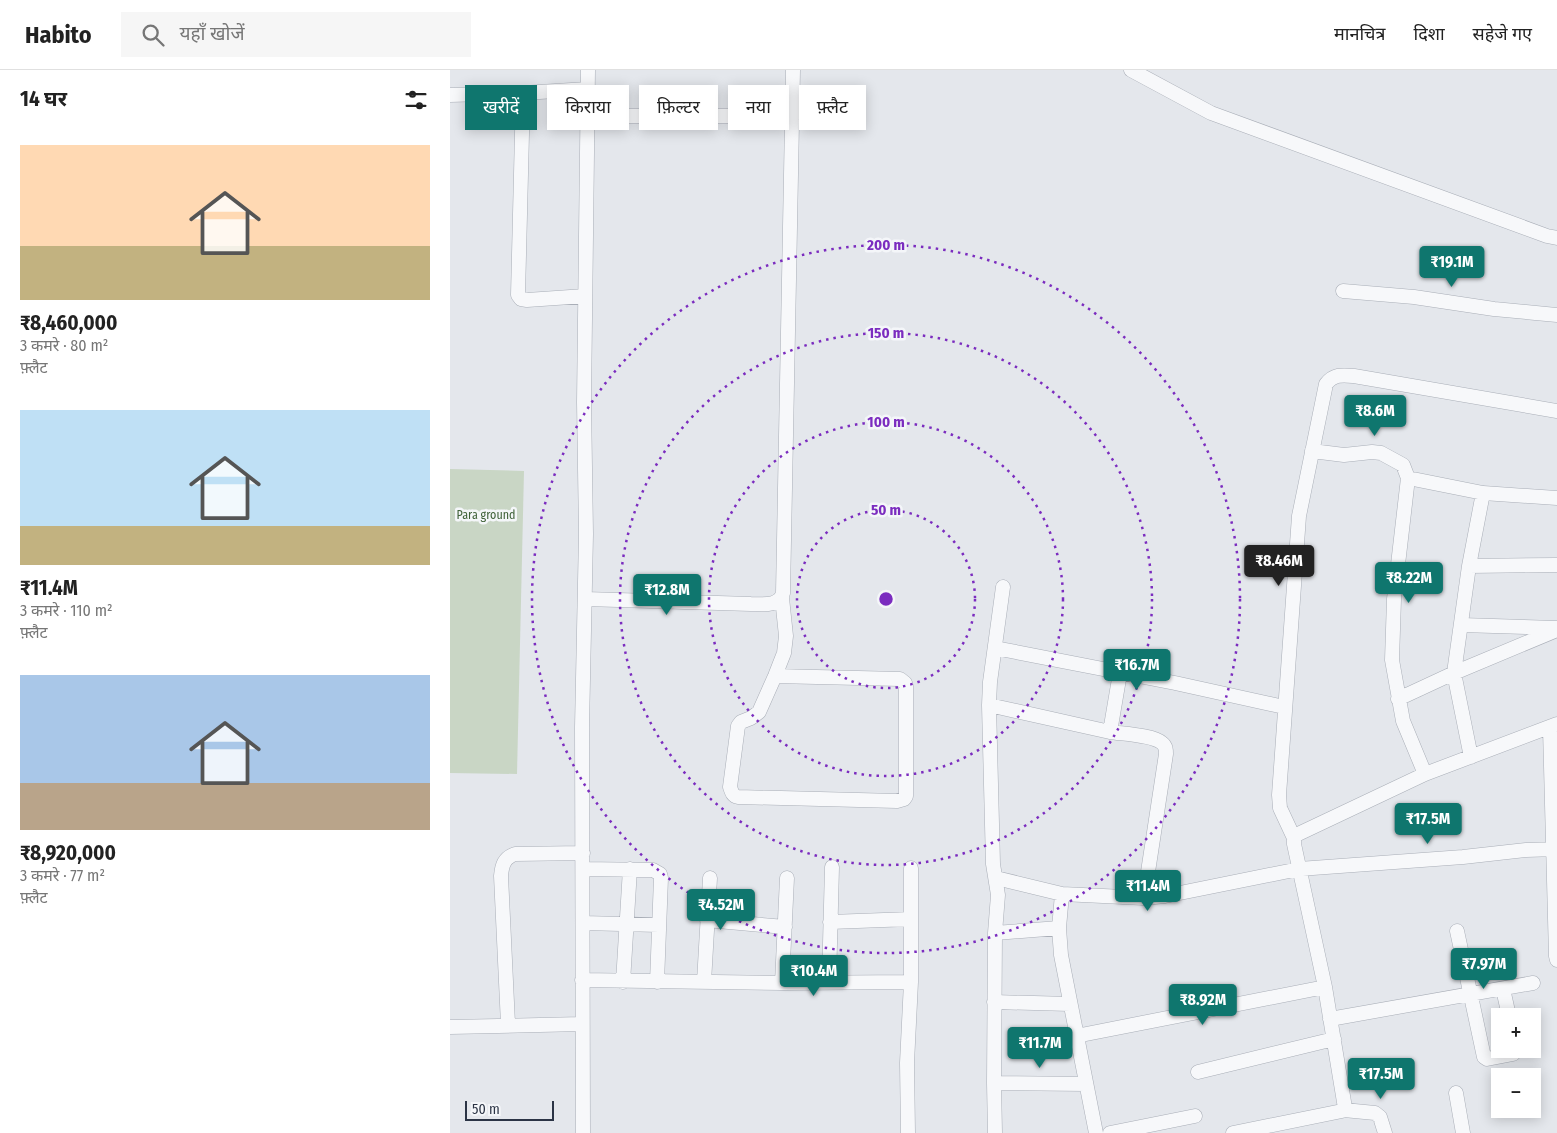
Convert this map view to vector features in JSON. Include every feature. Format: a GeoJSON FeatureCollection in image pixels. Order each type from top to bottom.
{"type":"FeatureCollection","features":[{"type":"Feature","properties":{"kind":"street"},"geometry":{"type":"LineString","coordinates":[[588,70],[588,85]]}},
{"type":"Feature","properties":{"kind":"street"},"geometry":{"type":"LineString","coordinates":[[775,676],[903,680],[906,686],[906,796],[904,799],[897,801],[738,797],[734,796],[730,787],[738,726],[741,722],[752,718],[759,712],[784,653],[786,636],[782,598],[793,70]]}},
{"type":"Feature","properties":{"kind":"street"},"geometry":{"type":"LineString","coordinates":[[1131,70],[1211,113],[1538,233],[1557,238]]}},
{"type":"Feature","properties":{"kind":"street"},"geometry":{"type":"LineString","coordinates":[[450,95],[465,95]]}},
{"type":"Feature","properties":{"kind":"street"},"geometry":{"type":"LineString","coordinates":[[629,116],[793,116]]}},
{"type":"Feature","properties":{"kind":"street"},"geometry":{"type":"LineString","coordinates":[[521,130],[518,295],[521,299],[527,300],[585,296]]}},
{"type":"Feature","properties":{"kind":"street"},"geometry":{"type":"LineString","coordinates":[[583,1133],[582,727],[585,599],[585,296],[588,130]]}},
{"type":"Feature","properties":{"kind":"street"},"geometry":{"type":"LineString","coordinates":[[1343,291],[1414,297],[1494,309],[1557,315]]}},
{"type":"Feature","properties":{"kind":"street"},"geometry":{"type":"LineString","coordinates":[[1344,1110],[1345,1105],[1325,987],[1294,838],[1280,808],[1279,795],[1299,516],[1326,384],[1331,378],[1340,375],[1557,411]]}},
{"type":"Feature","properties":{"kind":"street"},"geometry":{"type":"LineString","coordinates":[[1312,451],[1344,455],[1381,453],[1402,465],[1408,478],[1402,523],[1392,660],[1403,721],[1425,774]]}},
{"type":"Feature","properties":{"kind":"street"},"geometry":{"type":"LineString","coordinates":[[1408,478],[1483,493],[1557,498]]}},
{"type":"Feature","properties":{"kind":"street"},"geometry":{"type":"LineString","coordinates":[[1471,757],[1454,673],[1469,566],[1483,493]]}},
{"type":"Feature","properties":{"kind":"street"},"geometry":{"type":"LineString","coordinates":[[1469,566],[1557,565]]}},
{"type":"Feature","properties":{"kind":"street"},"geometry":{"type":"LineString","coordinates":[[996,1133],[994,1002],[995,932],[998,895],[993,864],[989,705],[990,682],[1003,587]]}},
{"type":"Feature","properties":{"kind":"street"},"geometry":{"type":"LineString","coordinates":[[585,599],[772,604],[782,598]]}},
{"type":"Feature","properties":{"kind":"street"},"geometry":{"type":"LineString","coordinates":[[1461,625],[1557,629]]}},
{"type":"Feature","properties":{"kind":"street"},"geometry":{"type":"LineString","coordinates":[[1398,699],[1557,629]]}},
{"type":"Feature","properties":{"kind":"street"},"geometry":{"type":"LineString","coordinates":[[995,648],[1284,707]]}},
{"type":"Feature","properties":{"kind":"street"},"geometry":{"type":"LineString","coordinates":[[1110,732],[1120,673]]}},
{"type":"Feature","properties":{"kind":"street"},"geometry":{"type":"LineString","coordinates":[[989,705],[1110,732],[1153,739],[1162,743],[1166,754],[1144,898]]}},
{"type":"Feature","properties":{"kind":"street"},"geometry":{"type":"LineString","coordinates":[[1294,838],[1298,833],[1425,774],[1553,726],[1557,960]]}},
{"type":"Feature","properties":{"kind":"street"},"geometry":{"type":"LineString","coordinates":[[996,878],[1062,894],[1144,898],[1164,896],[1300,869],[1556,849]]}},
{"type":"Feature","properties":{"kind":"street"},"geometry":{"type":"LineString","coordinates":[[508,1024],[501,886],[502,867],[509,856],[515,854],[583,853]]}},
{"type":"Feature","properties":{"kind":"street"},"geometry":{"type":"LineString","coordinates":[[829,982],[832,867]]}},
{"type":"Feature","properties":{"kind":"street"},"geometry":{"type":"LineString","coordinates":[[908,1133],[907,1063],[911,868]]}},
{"type":"Feature","properties":{"kind":"street"},"geometry":{"type":"LineString","coordinates":[[583,869],[653,870],[660,874],[657,982]]}},
{"type":"Feature","properties":{"kind":"street"},"geometry":{"type":"LineString","coordinates":[[623,982],[630,869]]}},
{"type":"Feature","properties":{"kind":"street"},"geometry":{"type":"LineString","coordinates":[[704,982],[710,878]]}},
{"type":"Feature","properties":{"kind":"street"},"geometry":{"type":"LineString","coordinates":[[782,983],[787,878]]}},
{"type":"Feature","properties":{"kind":"street"},"geometry":{"type":"LineString","coordinates":[[1062,894],[1059,928],[1060,955],[1096,1133]]}},
{"type":"Feature","properties":{"kind":"street"},"geometry":{"type":"LineString","coordinates":[[830,922],[911,919]]}},
{"type":"Feature","properties":{"kind":"street"},"geometry":{"type":"LineString","coordinates":[[708,920],[785,926]]}},
{"type":"Feature","properties":{"kind":"street"},"geometry":{"type":"LineString","coordinates":[[583,923],[659,925]]}},
{"type":"Feature","properties":{"kind":"street"},"geometry":{"type":"LineString","coordinates":[[995,932],[1059,928]]}},
{"type":"Feature","properties":{"kind":"street"},"geometry":{"type":"LineString","coordinates":[[1457,931],[1484,1057],[1488,1059],[1493,1058]]}},
{"type":"Feature","properties":{"kind":"street"},"geometry":{"type":"LineString","coordinates":[[582,980],[782,983],[910,982]]}},
{"type":"Feature","properties":{"kind":"street"},"geometry":{"type":"LineString","coordinates":[[1330,1019],[1533,983]]}},
{"type":"Feature","properties":{"kind":"street"},"geometry":{"type":"LineString","coordinates":[[1076,1036],[1325,987]]}},
{"type":"Feature","properties":{"kind":"street"},"geometry":{"type":"LineString","coordinates":[[1503,989],[1507,1008]]}},
{"type":"Feature","properties":{"kind":"street"},"geometry":{"type":"LineString","coordinates":[[994,1002],[1070,1004]]}},
{"type":"Feature","properties":{"kind":"street"},"geometry":{"type":"LineString","coordinates":[[450,1026],[582,1024]]}},
{"type":"Feature","properties":{"kind":"street"},"geometry":{"type":"LineString","coordinates":[[1198,1072],[1334,1039]]}},
{"type":"Feature","properties":{"kind":"street"},"geometry":{"type":"LineString","coordinates":[[994,1083],[1086,1084]]}},
{"type":"Feature","properties":{"kind":"street"},"geometry":{"type":"LineString","coordinates":[[1456,1093],[1463,1133]]}},
{"type":"Feature","properties":{"kind":"street"},"geometry":{"type":"LineString","coordinates":[[1233,1133],[1344,1110],[1375,1113],[1380,1117],[1385,1133]]}},
{"type":"Feature","properties":{"kind":"street"},"geometry":{"type":"LineString","coordinates":[[1110,1133],[1196,1116]]}},
{"type":"Feature","properties":{"kind":"green space","name":"Para ground"},"geometry":{"type":"Polygon","coordinates":[[[450,469],[524,471],[517,774],[450,773],[450,469]]]}}]}
